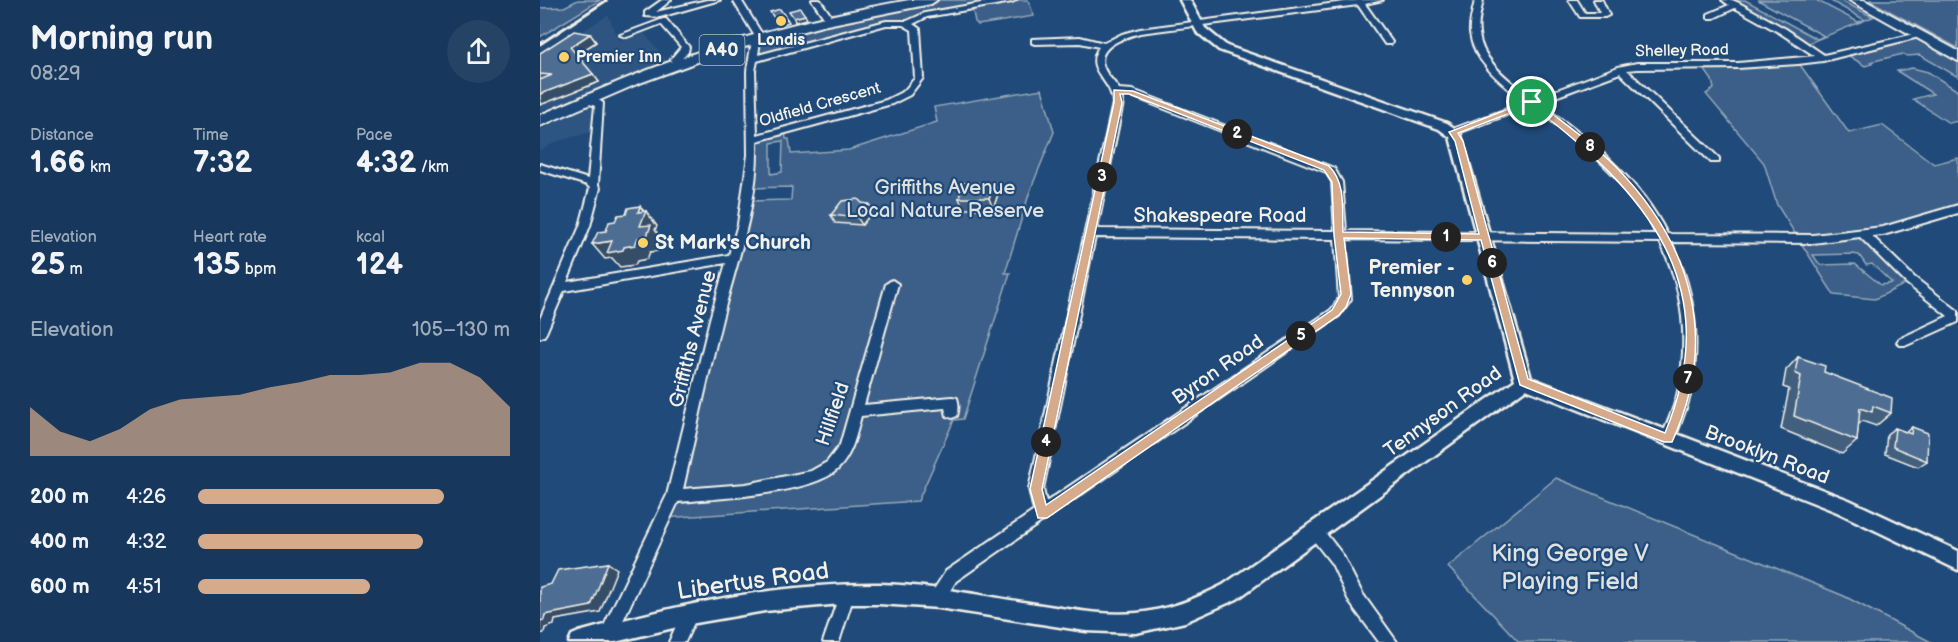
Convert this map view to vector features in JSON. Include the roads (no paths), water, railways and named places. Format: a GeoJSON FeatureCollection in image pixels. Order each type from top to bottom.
{"type":"FeatureCollection","features":[{"type":"Feature","properties":{"kind":"main road","name":"A40"},"geometry":{"type":"LineString","coordinates":[[540,121],[677,64],[758,39],[931,0]]}},
{"type":"Feature","properties":{"kind":"main road"},"geometry":{"type":"LineString","coordinates":[[1855,0],[1958,57]]}},
{"type":"Feature","properties":{"kind":"main road","name":"A40"},"geometry":{"type":"LineString","coordinates":[[540,115],[591,101]]}},
{"type":"Feature","properties":{"kind":"street"},"geometry":{"type":"LineString","coordinates":[[667,0],[648,14],[657,16],[692,3],[716,0]]}},
{"type":"Feature","properties":{"kind":"street"},"geometry":{"type":"LineString","coordinates":[[816,0],[830,21]]}},
{"type":"Feature","properties":{"kind":"street"},"geometry":{"type":"LineString","coordinates":[[753,59],[886,23],[909,23],[925,15],[1012,0]]}},
{"type":"Feature","properties":{"kind":"street"},"geometry":{"type":"LineString","coordinates":[[1185,0],[1197,24],[1211,40],[1230,51],[1443,126],[1453,132]]}},
{"type":"Feature","properties":{"kind":"street"},"geometry":{"type":"LineString","coordinates":[[1042,514],[1036,489],[1118,103],[1116,92],[1098,64],[1098,56],[1106,46],[1133,33],[1379,0]]}},
{"type":"Feature","properties":{"kind":"street"},"geometry":{"type":"LineString","coordinates":[[1479,0],[1473,30],[1479,51],[1497,72],[1582,140],[1614,170],[1641,202],[1665,237],[1686,290],[1692,338],[1688,384],[1668,439]]}},
{"type":"Feature","properties":{"kind":"street"},"geometry":{"type":"LineString","coordinates":[[1573,0],[1583,15],[1605,15],[1598,0]]}},
{"type":"Feature","properties":{"kind":"street"},"geometry":{"type":"LineString","coordinates":[[1726,0],[1783,31],[1823,58]]}},
{"type":"Feature","properties":{"kind":"street"},"geometry":{"type":"LineString","coordinates":[[738,2],[758,39]]}},
{"type":"Feature","properties":{"kind":"street"},"geometry":{"type":"LineString","coordinates":[[1360,2],[1389,42]]}},
{"type":"Feature","properties":{"kind":"street"},"geometry":{"type":"LineString","coordinates":[[1711,16],[1736,5]]}},
{"type":"Feature","properties":{"kind":"street"},"geometry":{"type":"LineString","coordinates":[[624,35],[663,21],[685,47],[685,50],[675,59],[677,64]]}},
{"type":"Feature","properties":{"kind":"street","name":"Oldfield Crescent"},"geometry":{"type":"LineString","coordinates":[[753,139],[889,102],[907,93],[918,78],[916,29],[909,23]]}},
{"type":"Feature","properties":{"kind":"street","name":"Shelley Road"},"geometry":{"type":"LineString","coordinates":[[1453,132],[1621,69],[1636,66],[1760,65],[1823,58],[1920,34]]}},
{"type":"Feature","properties":{"kind":"street","name":"Griffiths Avenue"},"geometry":{"type":"LineString","coordinates":[[608,634],[674,496],[716,319],[734,258],[749,193],[753,139],[751,71],[758,39]]}},
{"type":"Feature","properties":{"kind":"street"},"geometry":{"type":"LineString","coordinates":[[1035,41],[1080,40],[1106,46]]}},
{"type":"Feature","properties":{"kind":"street"},"geometry":{"type":"LineString","coordinates":[[1621,69],[1715,160]]}},
{"type":"Feature","properties":{"kind":"street","name":"Byron Road"},"geometry":{"type":"LineString","coordinates":[[937,597],[951,576],[1335,313],[1346,294],[1336,182],[1334,176],[1326,168],[1130,92],[1116,92]]}},
{"type":"Feature","properties":{"kind":"street"},"geometry":{"type":"LineString","coordinates":[[540,333],[585,226],[594,192],[591,101]]}},
{"type":"Feature","properties":{"kind":"street","name":"Tennyson Road"},"geometry":{"type":"LineString","coordinates":[[937,597],[1098,624],[1156,620],[1195,609],[1230,592],[1524,382],[1459,141],[1453,132]]}},
{"type":"Feature","properties":{"kind":"street"},"geometry":{"type":"LineString","coordinates":[[540,167],[592,184]]}},
{"type":"Feature","properties":{"kind":"street","name":"Shakespeare Road"},"geometry":{"type":"LineString","coordinates":[[1089,233],[1813,239],[1883,231],[1956,212]]}},
{"type":"Feature","properties":{"kind":"street"},"geometry":{"type":"LineString","coordinates":[[1863,234],[1898,269],[1957,317],[1903,342]]}},
{"type":"Feature","properties":{"kind":"street"},"geometry":{"type":"LineString","coordinates":[[560,287],[734,258]]}},
{"type":"Feature","properties":{"kind":"street","name":"Hillfield"},"geometry":{"type":"LineString","coordinates":[[674,496],[746,490],[820,474],[832,466],[844,452],[892,284]]}},
{"type":"Feature","properties":{"kind":"street","name":"Brooklyn Road"},"geometry":{"type":"LineString","coordinates":[[1524,382],[1843,507],[1958,561]]}},
{"type":"Feature","properties":{"kind":"street"},"geometry":{"type":"LineString","coordinates":[[857,411],[952,402],[952,412]]}},
{"type":"Feature","properties":{"kind":"street"},"geometry":{"type":"LineString","coordinates":[[1315,531],[1337,559],[1356,598],[1389,642]]}},
{"type":"Feature","properties":{"kind":"street"},"geometry":{"type":"LineString","coordinates":[[831,642],[846,595]]}},
{"type":"Feature","properties":{"kind":"street","name":"Libertus Road"},"geometry":{"type":"LineString","coordinates":[[579,642],[690,614],[775,600],[846,595],[937,597]]}},
{"type":"Feature","properties":{"kind":"street"},"geometry":{"type":"LineString","coordinates":[[677,642],[690,614]]}},
{"type":"Feature","properties":{"kind":"railway"},"geometry":{"type":"LineString","coordinates":[[540,44],[607,0]]}},
{"type":"Feature","properties":{"kind":"place","name":"Londis"},"geometry":{"type":"Point","coordinates":[781,21]}},
{"type":"Feature","properties":{"kind":"place","name":"Premier Inn"},"geometry":{"type":"Point","coordinates":[564,57]}},
{"type":"Feature","properties":{"kind":"place","name":"St Mark's Church"},"geometry":{"type":"Point","coordinates":[643,243]}},
{"type":"Feature","properties":{"kind":"place","name":"Premier - Tennyson"},"geometry":{"type":"Point","coordinates":[1467,280]}},
{"type":"Feature","properties":{"kind":"park label","name":"Griffiths Avenue Local Nature Reserve"},"geometry":{"type":"Point","coordinates":[945,200]}},
{"type":"Feature","properties":{"kind":"park label","name":"King George V Playing Field"},"geometry":{"type":"Point","coordinates":[1570,567]}}]}
